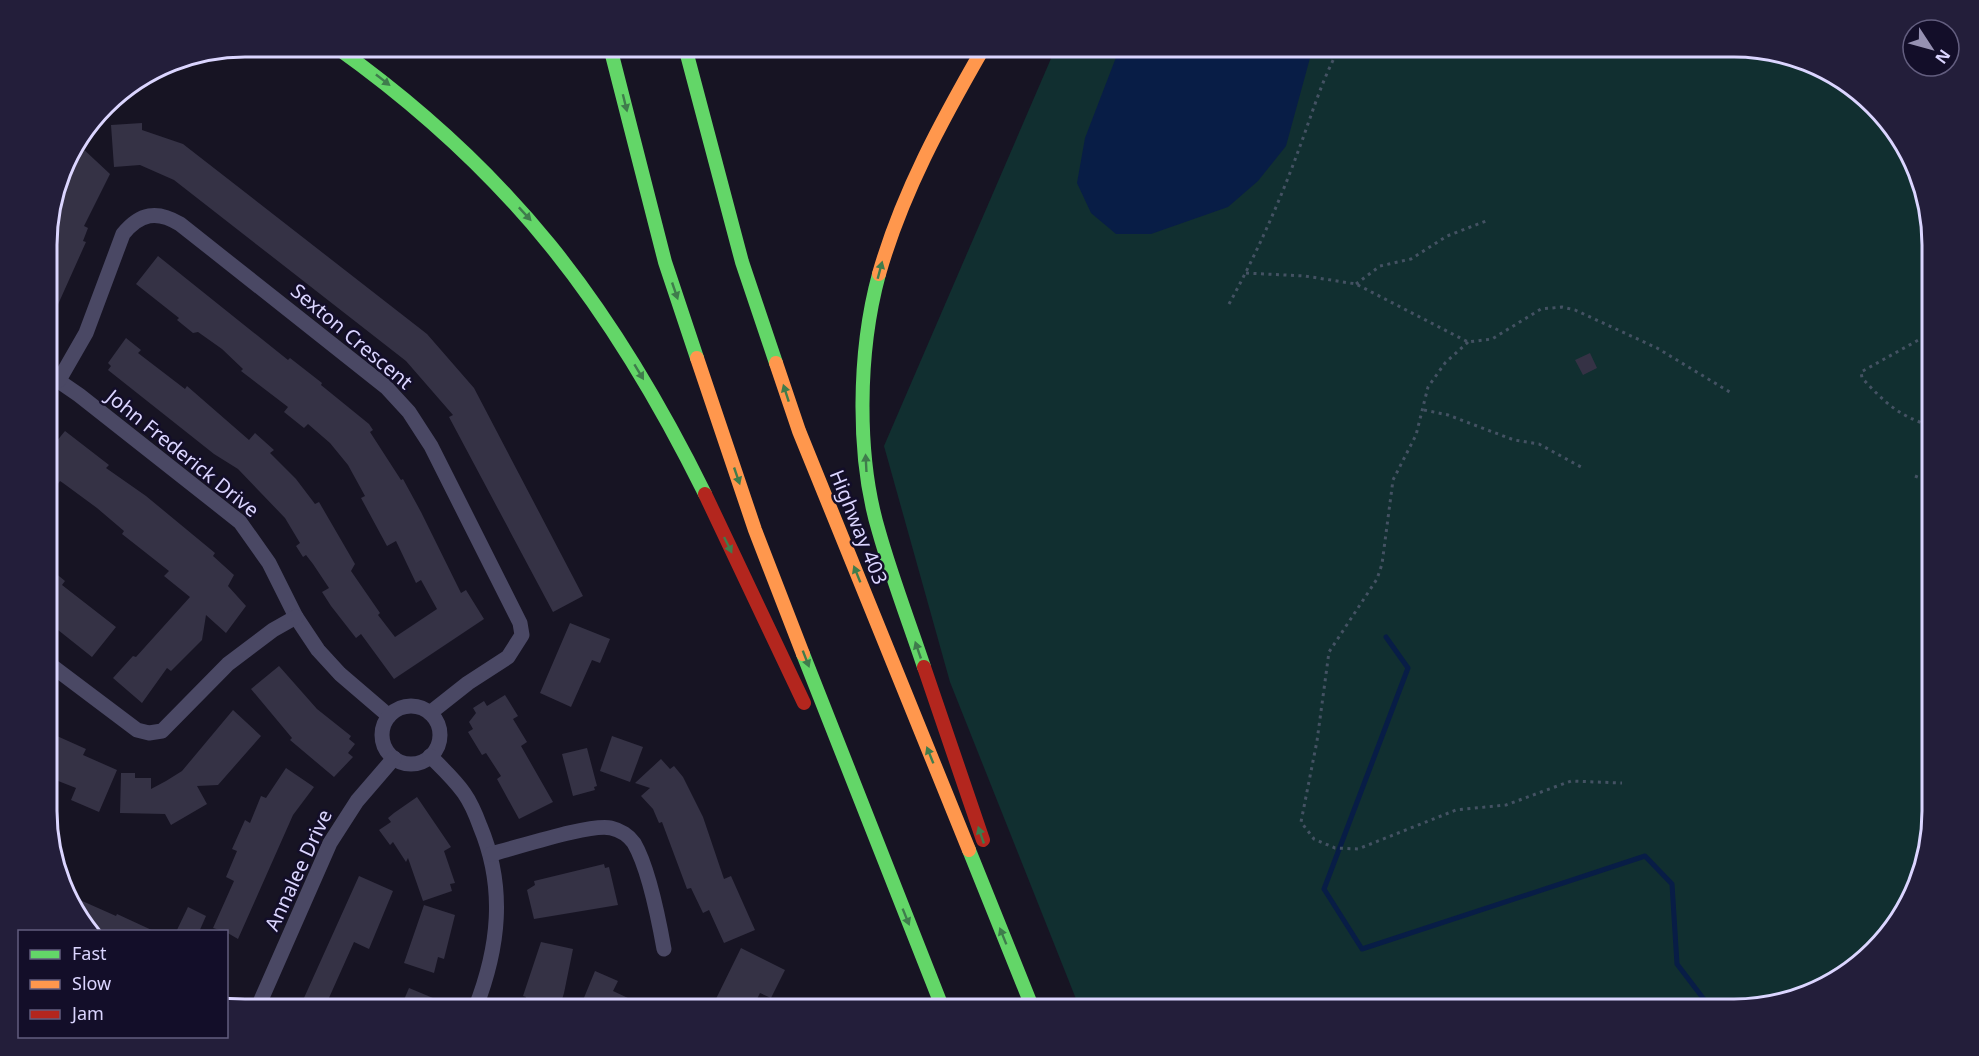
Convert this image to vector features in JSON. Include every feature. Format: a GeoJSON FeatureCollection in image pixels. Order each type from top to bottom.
{"type":"FeatureCollection","features":[{"type":"Feature","properties":{"kind":"highway"},"geometry":{"type":"LineString","coordinates":[[352,57],[384,80],[479,166],[550,242],[609,324],[645,382],[690,467],[812,719],[885,862]]}},
{"type":"Feature","properties":{"kind":"highway"},"geometry":{"type":"LineString","coordinates":[[613,57],[665,262],[752,519],[939,999]]}},
{"type":"Feature","properties":{"kind":"highway","name":"Highway 403"},"geometry":{"type":"LineString","coordinates":[[688,57],[742,262],[799,431],[1030,999]]}},
{"type":"Feature","properties":{"kind":"highway"},"geometry":{"type":"LineString","coordinates":[[978,57],[941,123],[902,205],[879,271],[866,343],[863,412],[866,480],[878,531],[988,854]]}},
{"type":"Feature","properties":{"kind":"highway"},"geometry":{"type":"LineString","coordinates":[[999,887],[1038,999]]}},
{"type":"Feature","properties":{"kind":"street","name":"Sexton Crescent"},"geometry":{"type":"LineString","coordinates":[[57,372],[86,333],[123,234],[133,222],[144,216],[158,214],[180,224],[386,387],[409,412],[432,446],[520,623],[522,635],[508,657],[468,683],[430,713]]}},
{"type":"Feature","properties":{"kind":"street","name":"John Frederick Drive"},"geometry":{"type":"LineString","coordinates":[[57,380],[240,522],[269,563],[296,617],[329,663],[389,716]]}},
{"type":"Feature","properties":{"kind":"street"},"geometry":{"type":"LineString","coordinates":[[57,670],[126,723],[149,733],[162,731],[228,664],[273,630],[296,617]]}},
{"type":"Feature","properties":{"kind":"street"},"geometry":{"type":"LineString","coordinates":[[413,706],[430,713],[439,729],[439,739],[430,756],[416,763],[393,758],[383,743],[382,733],[389,716],[395,710],[413,706]]}},
{"type":"Feature","properties":{"kind":"street"},"geometry":{"type":"LineString","coordinates":[[430,756],[466,795],[491,854],[498,919],[492,957],[479,999]]}},
{"type":"Feature","properties":{"kind":"street","name":"Annalee Drive"},"geometry":{"type":"LineString","coordinates":[[262,999],[330,843],[357,801],[393,758]]}},
{"type":"Feature","properties":{"kind":"street"},"geometry":{"type":"LineString","coordinates":[[491,854],[600,827],[620,831],[633,843],[638,854],[657,913],[664,949]]}},
{"type":"Feature","properties":{"kind":"path"},"geometry":{"type":"LineString","coordinates":[[1229,304],[1246,273],[1295,158],[1322,82],[1334,57]]}},
{"type":"Feature","properties":{"kind":"path"},"geometry":{"type":"LineString","coordinates":[[1356,284],[1380,267],[1411,259],[1447,236],[1486,221]]}},
{"type":"Feature","properties":{"kind":"path"},"geometry":{"type":"LineString","coordinates":[[1246,273],[1305,276],[1356,284],[1468,342],[1492,339],[1541,309],[1562,307],[1590,316],[1657,348],[1733,394]]}},
{"type":"Feature","properties":{"kind":"path"},"geometry":{"type":"LineString","coordinates":[[1922,338],[1861,372],[1862,378],[1894,409],[1906,418],[1922,423]]}},
{"type":"Feature","properties":{"kind":"path"},"geometry":{"type":"LineString","coordinates":[[1468,342],[1435,375],[1428,387],[1416,435],[1393,480],[1382,564],[1377,579],[1329,652],[1317,741],[1302,812],[1304,828],[1314,839],[1335,848],[1358,849],[1456,810],[1506,805],[1570,781],[1622,783]]}},
{"type":"Feature","properties":{"kind":"path"},"geometry":{"type":"LineString","coordinates":[[1424,410],[1448,415],[1514,440],[1539,444],[1581,467]]}},
{"type":"Feature","properties":{"kind":"path"},"geometry":{"type":"LineString","coordinates":[[1915,476],[1922,479]]}},
{"type":"Feature","properties":{"kind":"green space"},"geometry":{"type":"Polygon","coordinates":[[[1052,57],[1734,57],[1782,63],[1806,71],[1828,82],[1848,96],[1867,112],[1883,131],[1897,151],[1908,173],[1916,197],[1920,221],[1922,245],[1922,811],[1918,847],[1903,894],[1875,935],[1838,967],[1817,980],[1794,989],[1746,999],[1076,999],[950,682],[884,446],[1052,57]]]}},
{"type":"Feature","properties":{"kind":"water"},"geometry":{"type":"Polygon","coordinates":[[[1116,57],[1310,57],[1286,146],[1258,181],[1228,207],[1151,234],[1116,234],[1091,213],[1077,183],[1085,138],[1116,57]]]}},
{"type":"Feature","properties":{"kind":"building"},"geometry":{"type":"Polygon","coordinates":[[[142,123],[142,130],[183,144],[427,334],[474,388],[583,596],[553,612],[449,417],[453,415],[406,361],[174,180],[140,165],[114,167],[111,125],[142,123]]]}},
{"type":"Feature","properties":{"kind":"building"},"geometry":{"type":"Polygon","coordinates":[[[83,149],[110,174],[84,226],[88,228],[83,241],[86,242],[57,307],[57,233],[63,197],[71,173],[83,149]]]}},
{"type":"Feature","properties":{"kind":"building"},"geometry":{"type":"Polygon","coordinates":[[[158,256],[288,360],[290,358],[322,383],[321,385],[369,424],[373,430],[370,432],[401,480],[403,479],[421,512],[461,593],[466,590],[484,619],[394,679],[361,634],[356,638],[331,606],[322,592],[329,588],[306,555],[303,557],[296,546],[300,543],[285,518],[238,469],[214,454],[108,370],[111,366],[108,363],[126,338],[141,350],[138,353],[185,389],[187,386],[249,440],[255,433],[274,450],[270,453],[296,479],[315,504],[319,502],[355,564],[351,571],[380,613],[378,615],[395,637],[437,609],[421,580],[416,583],[396,541],[387,546],[361,498],[365,496],[348,465],[330,443],[308,424],[304,428],[284,412],[288,407],[241,371],[243,369],[222,349],[198,332],[193,333],[177,320],[179,318],[136,284],[158,256]]]}},
{"type":"Feature","properties":{"kind":"building"},"geometry":{"type":"Polygon","coordinates":[[[1590,353],[1597,368],[1583,375],[1575,360],[1590,353]]]}},
{"type":"Feature","properties":{"kind":"building"},"geometry":{"type":"Polygon","coordinates":[[[65,431],[109,465],[106,468],[146,496],[215,553],[213,556],[234,575],[228,586],[246,606],[226,633],[206,615],[202,640],[171,671],[167,668],[142,703],[113,678],[133,656],[136,657],[190,597],[164,576],[169,571],[122,534],[124,531],[97,508],[60,481],[57,485],[57,441],[65,431]]]}},
{"type":"Feature","properties":{"kind":"building"},"geometry":{"type":"Polygon","coordinates":[[[57,574],[65,581],[62,585],[116,627],[92,657],[57,629],[57,574]]]}},
{"type":"Feature","properties":{"kind":"building"},"geometry":{"type":"Polygon","coordinates":[[[570,623],[610,639],[600,663],[592,660],[571,707],[540,693],[570,623]]]}},
{"type":"Feature","properties":{"kind":"building"},"geometry":{"type":"Polygon","coordinates":[[[279,666],[317,709],[351,736],[349,739],[355,744],[348,753],[353,757],[334,777],[290,740],[292,738],[251,689],[279,666]]]}},
{"type":"Feature","properties":{"kind":"building"},"geometry":{"type":"Polygon","coordinates":[[[505,695],[518,716],[513,719],[527,742],[521,746],[553,802],[519,819],[497,779],[501,776],[486,753],[482,755],[468,732],[473,729],[469,722],[476,713],[473,708],[484,701],[487,706],[505,695]]]}},
{"type":"Feature","properties":{"kind":"building"},"geometry":{"type":"Polygon","coordinates":[[[233,710],[261,736],[218,785],[197,786],[207,804],[171,825],[165,814],[120,813],[121,773],[135,773],[135,778],[151,778],[151,789],[166,781],[182,771],[233,710]]]}},
{"type":"Feature","properties":{"kind":"building"},"geometry":{"type":"Polygon","coordinates":[[[57,736],[86,749],[83,755],[117,770],[99,812],[71,800],[76,788],[57,781],[57,736]]]}},
{"type":"Feature","properties":{"kind":"building"},"geometry":{"type":"Polygon","coordinates":[[[612,736],[643,747],[630,782],[600,771],[612,736]]]}},
{"type":"Feature","properties":{"kind":"building"},"geometry":{"type":"Polygon","coordinates":[[[587,748],[597,786],[594,787],[595,790],[573,796],[562,754],[587,748]]]}},
{"type":"Feature","properties":{"kind":"building"},"geometry":{"type":"Polygon","coordinates":[[[661,759],[670,769],[674,766],[683,777],[703,817],[724,879],[731,876],[755,930],[724,943],[709,910],[703,913],[691,888],[687,889],[662,822],[659,823],[653,809],[641,796],[650,788],[635,783],[661,759]]]}},
{"type":"Feature","properties":{"kind":"building"},"geometry":{"type":"Polygon","coordinates":[[[286,768],[314,787],[293,815],[238,939],[228,933],[228,930],[213,928],[234,881],[226,877],[237,851],[232,849],[245,820],[250,823],[261,796],[266,798],[286,768]]]}},
{"type":"Feature","properties":{"kind":"building"},"geometry":{"type":"Polygon","coordinates":[[[417,797],[451,847],[444,851],[455,883],[450,884],[452,891],[423,901],[408,858],[406,862],[393,842],[390,845],[379,830],[391,822],[388,818],[417,797]]]}},
{"type":"Feature","properties":{"kind":"building"},"geometry":{"type":"Polygon","coordinates":[[[604,864],[605,868],[609,867],[618,905],[534,919],[527,890],[535,885],[534,881],[604,864]]]}},
{"type":"Feature","properties":{"kind":"building"},"geometry":{"type":"Polygon","coordinates":[[[359,876],[393,891],[369,949],[354,942],[328,999],[304,999],[359,876]]]}},
{"type":"Feature","properties":{"kind":"building"},"geometry":{"type":"Polygon","coordinates":[[[80,900],[116,916],[117,914],[152,930],[100,930],[80,900]]]}},
{"type":"Feature","properties":{"kind":"building"},"geometry":{"type":"Polygon","coordinates":[[[424,905],[455,915],[444,959],[438,957],[434,973],[404,963],[424,905]]]}},
{"type":"Feature","properties":{"kind":"building"},"geometry":{"type":"Polygon","coordinates":[[[188,907],[206,916],[200,930],[177,930],[188,907]]]}},
{"type":"Feature","properties":{"kind":"building"},"geometry":{"type":"Polygon","coordinates":[[[541,942],[573,949],[562,999],[525,999],[523,996],[541,942]]]}},
{"type":"Feature","properties":{"kind":"building"},"geometry":{"type":"Polygon","coordinates":[[[741,948],[785,970],[771,998],[760,993],[757,999],[716,999],[741,948]]]}},
{"type":"Feature","properties":{"kind":"building"},"geometry":{"type":"Polygon","coordinates":[[[595,971],[618,981],[613,991],[628,998],[627,999],[583,999],[595,971]]]}},
{"type":"Feature","properties":{"kind":"building"},"geometry":{"type":"Polygon","coordinates":[[[409,988],[433,998],[433,999],[404,999],[409,988]]]}},
{"type":"Feature","properties":{"kind":"waterway"},"geometry":{"type":"LineString","coordinates":[[1386,637],[1408,668],[1324,889],[1362,949],[1645,856],[1672,884],[1677,964],[1704,999]]}},
{"type":"Feature","properties":{"kind":"traffic: fast"},"geometry":{"type":"LineString","coordinates":[[349,57],[398,94],[454,142],[504,193],[550,246],[593,302],[632,361],[705,494]]}},
{"type":"Feature","properties":{"kind":"traffic: fast"},"geometry":{"type":"LineString","coordinates":[[613,57],[665,262],[697,358]]}},
{"type":"Feature","properties":{"kind":"traffic: fast"},"geometry":{"type":"LineString","coordinates":[[688,57],[742,262],[776,363]]}},
{"type":"Feature","properties":{"kind":"traffic: fast"},"geometry":{"type":"LineString","coordinates":[[879,274],[872,304],[864,369],[862,403],[866,470],[879,532],[924,667]]}},
{"type":"Feature","properties":{"kind":"traffic: fast"},"geometry":{"type":"LineString","coordinates":[[803,654],[939,999]]}},
{"type":"Feature","properties":{"kind":"traffic: fast"},"geometry":{"type":"LineString","coordinates":[[969,850],[1029,999]]}},
{"type":"Feature","properties":{"kind":"traffic: slow"},"geometry":{"type":"LineString","coordinates":[[879,274],[911,186],[938,130],[978,57]]}},
{"type":"Feature","properties":{"kind":"traffic: slow"},"geometry":{"type":"LineString","coordinates":[[697,358],[755,530],[803,654]]}},
{"type":"Feature","properties":{"kind":"traffic: slow"},"geometry":{"type":"LineString","coordinates":[[776,363],[799,431],[969,850]]}},
{"type":"Feature","properties":{"kind":"traffic: jam"},"geometry":{"type":"LineString","coordinates":[[705,494],[804,703]]}},
{"type":"Feature","properties":{"kind":"traffic: jam"},"geometry":{"type":"LineString","coordinates":[[924,667],[983,840]]}}]}
